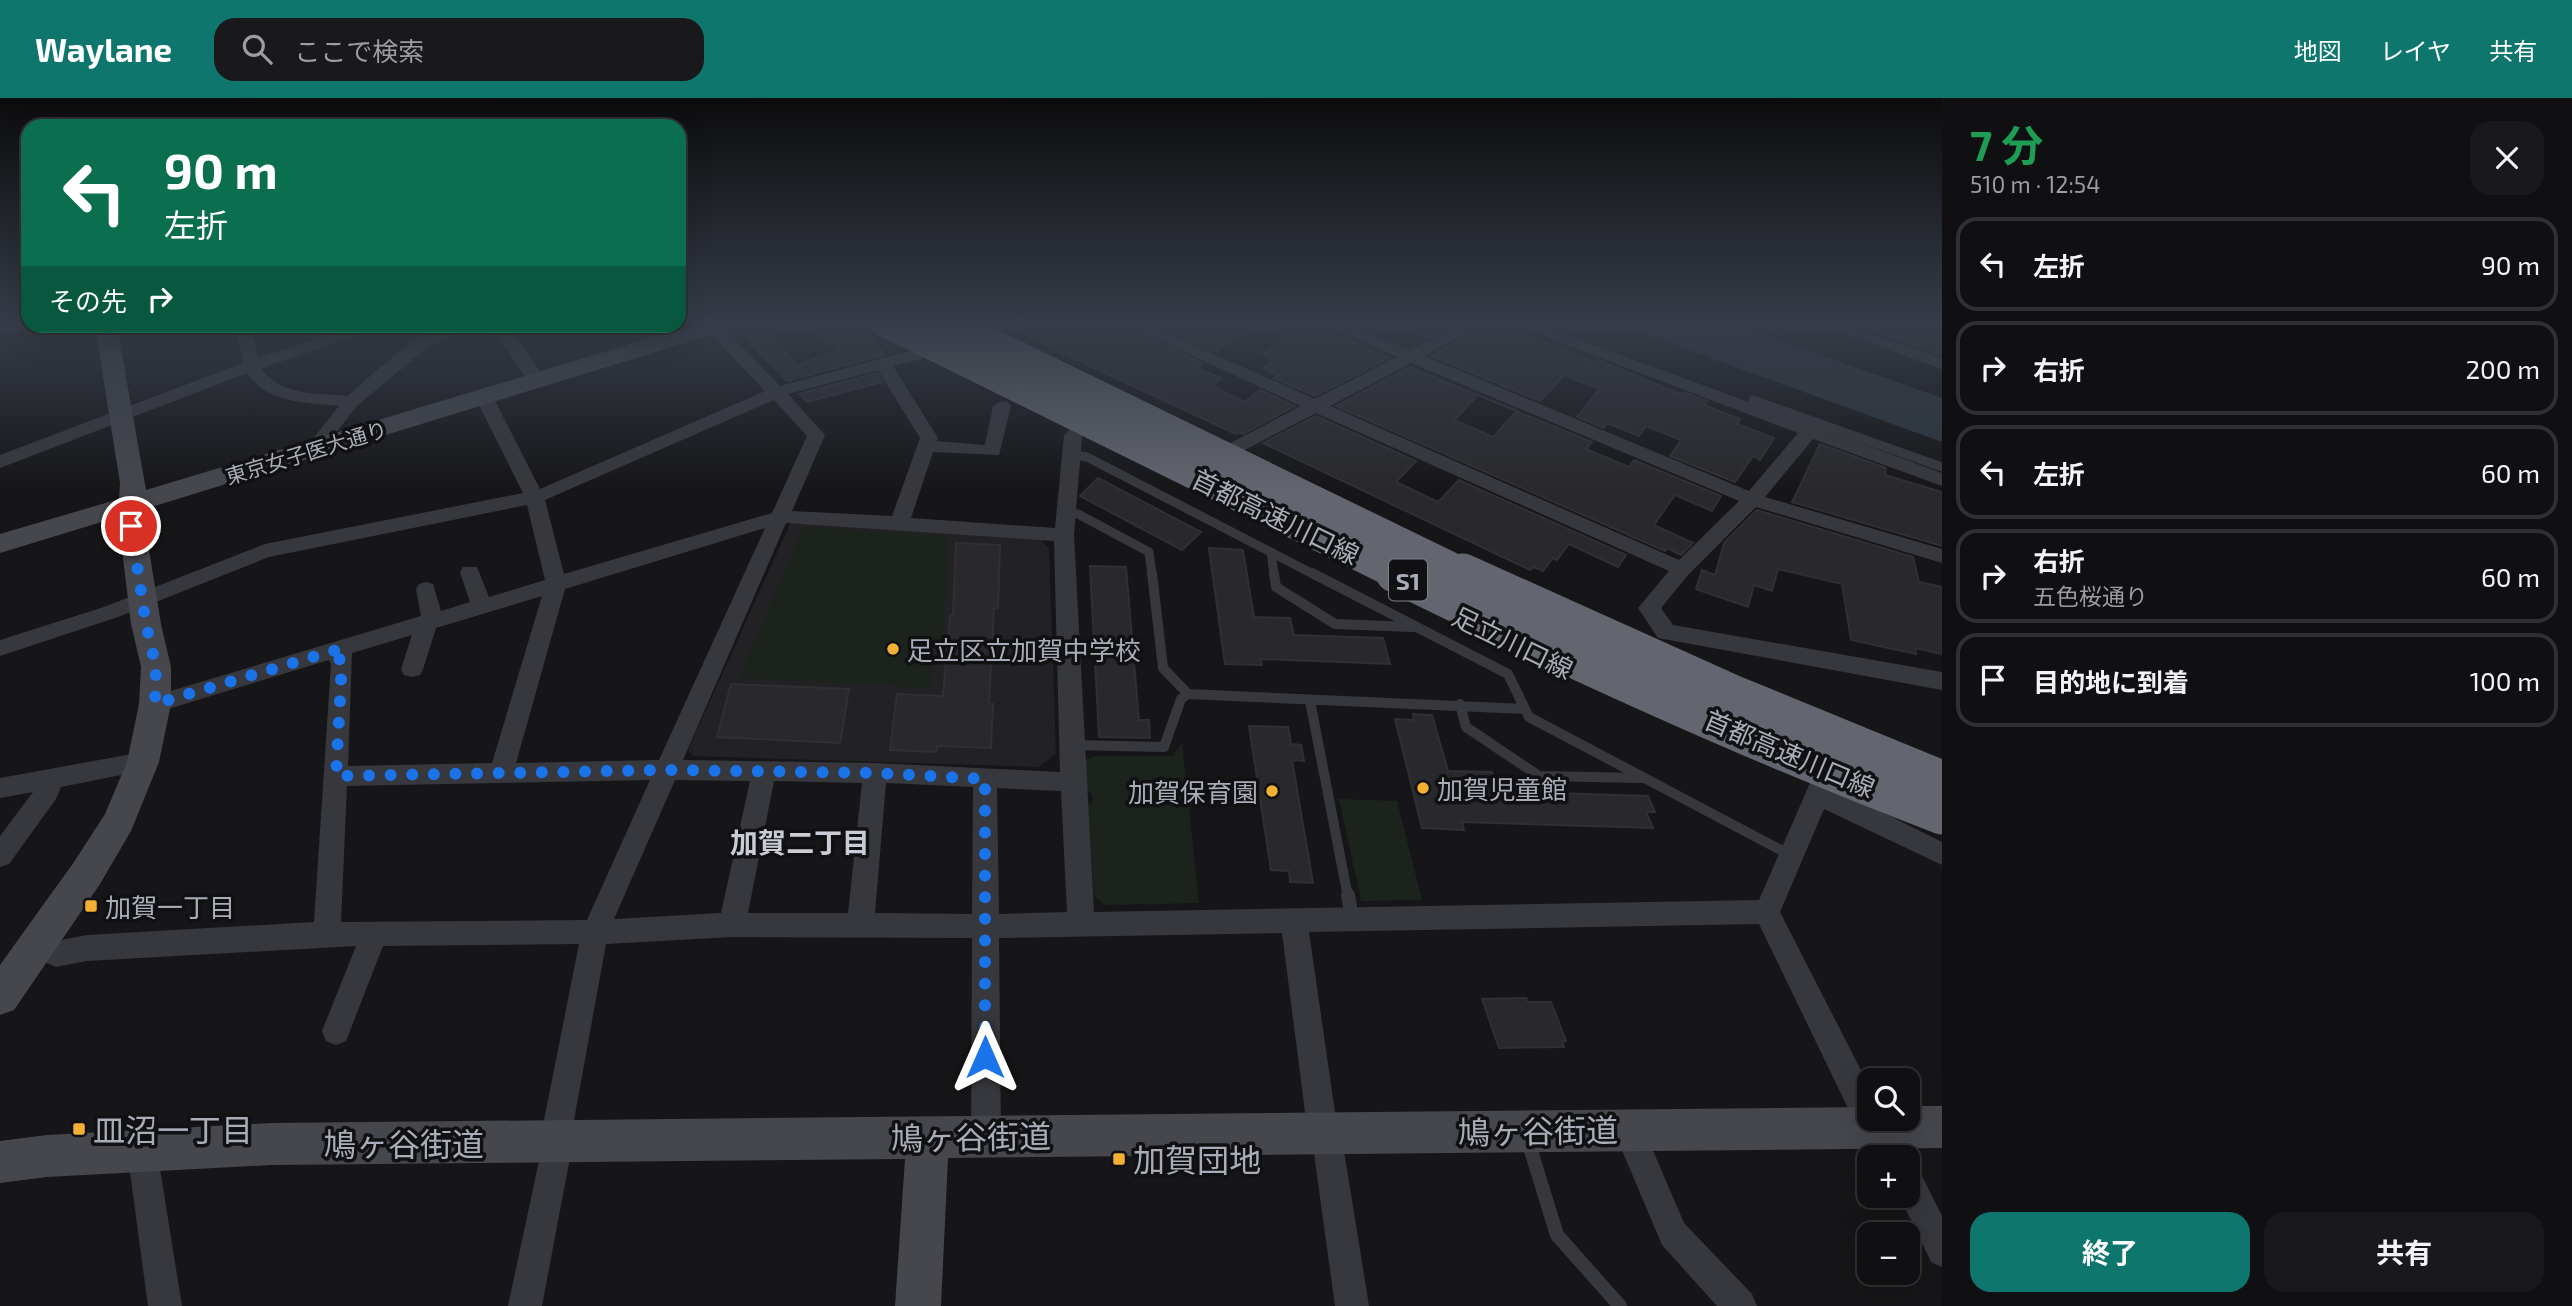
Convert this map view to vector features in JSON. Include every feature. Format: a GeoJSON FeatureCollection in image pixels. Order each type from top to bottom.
{"type":"FeatureCollection","features":[{"type":"Feature","properties":{"kind":"highway","name":"首都高速川口線"},"geometry":{"type":"LineString","coordinates":[[998,377],[1468,609],[1818,768],[1942,815]]}},
{"type":"Feature","properties":{"kind":"highway","name":"首都高速川口線"},"geometry":{"type":"LineString","coordinates":[[1028,377],[1767,709],[1942,779]]}},
{"type":"Feature","properties":{"kind":"main road"},"geometry":{"type":"LineString","coordinates":[[0,997],[87,873],[119,821],[143,762],[155,704],[156,667],[131,526],[133,483],[115,377]]}},
{"type":"Feature","properties":{"kind":"main road","name":"東京女子医大通り"},"geometry":{"type":"LineString","coordinates":[[0,544],[548,377]]}},
{"type":"Feature","properties":{"kind":"main road","name":"足立川口線"},"geometry":{"type":"LineString","coordinates":[[1002,377],[1082,427],[1504,639],[1820,789],[1942,827]]}},
{"type":"Feature","properties":{"kind":"main road","name":"足立川口線"},"geometry":{"type":"LineString","coordinates":[[1075,377],[1685,663],[1942,769]]}},
{"type":"Feature","properties":{"kind":"main road","name":"鳩ヶ谷街道"},"geometry":{"type":"LineString","coordinates":[[1920,1128],[1942,1127]]}},
{"type":"Feature","properties":{"kind":"main road","name":"鳩ヶ谷街道"},"geometry":{"type":"LineString","coordinates":[[0,1161],[271,1144],[1628,1129],[1857,1130]]}},
{"type":"Feature","properties":{"kind":"main road"},"geometry":{"type":"LineString","coordinates":[[918,1306],[928,1137]]}},
{"type":"Feature","properties":{"kind":"street"},"geometry":{"type":"LineString","coordinates":[[0,462],[221,377]]}},
{"type":"Feature","properties":{"kind":"street"},"geometry":{"type":"LineString","coordinates":[[258,377],[285,394],[351,402]]}},
{"type":"Feature","properties":{"kind":"street"},"geometry":{"type":"LineString","coordinates":[[313,450],[351,402],[381,377]]}},
{"type":"Feature","properties":{"kind":"street"},"geometry":{"type":"LineString","coordinates":[[534,377],[537,381]]}},
{"type":"Feature","properties":{"kind":"street"},"geometry":{"type":"LineString","coordinates":[[526,1306],[595,932],[816,435],[763,377]]}},
{"type":"Feature","properties":{"kind":"street"},"geometry":{"type":"LineString","coordinates":[[0,648],[143,600],[265,551],[534,496],[776,393],[831,377]]}},
{"type":"Feature","properties":{"kind":"street"},"geometry":{"type":"LineString","coordinates":[[891,377],[929,438],[899,523]]}},
{"type":"Feature","properties":{"kind":"street"},"geometry":{"type":"LineString","coordinates":[[1251,377],[1682,569]]}},
{"type":"Feature","properties":{"kind":"street"},"geometry":{"type":"LineString","coordinates":[[1229,451],[1372,377]]}},
{"type":"Feature","properties":{"kind":"street"},"geometry":{"type":"LineString","coordinates":[[1461,377],[1752,499],[1942,556]]}},
{"type":"Feature","properties":{"kind":"street"},"geometry":{"type":"LineString","coordinates":[[1663,377],[1942,480]]}},
{"type":"Feature","properties":{"kind":"street"},"geometry":{"type":"LineString","coordinates":[[484,397],[534,496],[556,583],[501,772]]}},
{"type":"Feature","properties":{"kind":"street"},"geometry":{"type":"LineString","coordinates":[[926,446],[993,451],[1002,407]]}},
{"type":"Feature","properties":{"kind":"street"},"geometry":{"type":"LineString","coordinates":[[1081,924],[1072,782],[1065,524],[1073,435],[1082,427]]}},
{"type":"Feature","properties":{"kind":"street"},"geometry":{"type":"LineString","coordinates":[[1809,432],[1752,499],[1682,569],[1649,608],[1667,632],[1942,681]]}},
{"type":"Feature","properties":{"kind":"street"},"geometry":{"type":"LineString","coordinates":[[155,704],[780,517],[899,523],[1065,524]]}},
{"type":"Feature","properties":{"kind":"street"},"geometry":{"type":"LineString","coordinates":[[470,572],[481,605]]}},
{"type":"Feature","properties":{"kind":"street"},"geometry":{"type":"LineString","coordinates":[[412,669],[430,622],[426,589]]}},
{"type":"Feature","properties":{"kind":"street"},"geometry":{"type":"LineString","coordinates":[[327,934],[342,661],[339,659],[343,648]]}},
{"type":"Feature","properties":{"kind":"street"},"geometry":{"type":"LineString","coordinates":[[0,788],[143,762]]}},
{"type":"Feature","properties":{"kind":"street"},"geometry":{"type":"LineString","coordinates":[[336,776],[668,770],[876,773],[1072,782]]}},
{"type":"Feature","properties":{"kind":"street"},"geometry":{"type":"LineString","coordinates":[[732,925],[764,772]]}},
{"type":"Feature","properties":{"kind":"street"},"geometry":{"type":"LineString","coordinates":[[860,927],[876,773]]}},
{"type":"Feature","properties":{"kind":"street"},"geometry":{"type":"LineString","coordinates":[[985,779],[986,1136]]}},
{"type":"Feature","properties":{"kind":"street"},"geometry":{"type":"LineString","coordinates":[[0,856],[47,792],[52,780]]}},
{"type":"Feature","properties":{"kind":"street"},"geometry":{"type":"LineString","coordinates":[[1767,912],[1820,789],[1942,854]]}},
{"type":"Feature","properties":{"kind":"street"},"geometry":{"type":"LineString","coordinates":[[37,946],[56,954],[87,948],[327,934],[595,932],[732,925],[984,926],[1767,912]]}},
{"type":"Feature","properties":{"kind":"street"},"geometry":{"type":"LineString","coordinates":[[1767,912],[1857,1090]]}},
{"type":"Feature","properties":{"kind":"street"},"geometry":{"type":"LineString","coordinates":[[1294,920],[1320,1112],[1326,1132],[1352,1306]]}},
{"type":"Feature","properties":{"kind":"street"},"geometry":{"type":"LineString","coordinates":[[336,1031],[374,933]]}},
{"type":"Feature","properties":{"kind":"street"},"geometry":{"type":"LineString","coordinates":[[1628,1129],[1673,1234],[1741,1306]]}},
{"type":"Feature","properties":{"kind":"street"},"geometry":{"type":"LineString","coordinates":[[142,1150],[165,1306]]}},
{"type":"Feature","properties":{"kind":"street"},"geometry":{"type":"LineString","coordinates":[[1920,1206],[1942,1251]]}},
{"type":"Feature","properties":{"kind":"lane"},"geometry":{"type":"LineString","coordinates":[[1754,400],[1942,467]]}},
{"type":"Feature","properties":{"kind":"lane"},"geometry":{"type":"LineString","coordinates":[[1072,455],[1087,457],[1508,674],[1529,717],[1792,856]]}},
{"type":"Feature","properties":{"kind":"lane"},"geometry":{"type":"LineString","coordinates":[[1065,524],[1077,514],[1149,552],[1163,668],[1188,694]]}},
{"type":"Feature","properties":{"kind":"lane"},"geometry":{"type":"LineString","coordinates":[[1272,552],[1276,587],[1335,624],[1419,628]]}},
{"type":"Feature","properties":{"kind":"lane"},"geometry":{"type":"LineString","coordinates":[[1071,746],[1164,747],[1181,699],[1188,694],[1310,701],[1406,701],[1525,709]]}},
{"type":"Feature","properties":{"kind":"lane"},"geometry":{"type":"LineString","coordinates":[[1310,701],[1352,918]]}},
{"type":"Feature","properties":{"kind":"lane"},"geometry":{"type":"LineString","coordinates":[[1460,705],[1466,727],[1539,775],[1645,779]]}},
{"type":"Feature","properties":{"kind":"lane"},"geometry":{"type":"LineString","coordinates":[[1525,1130],[1557,1235],[1620,1306]]}},
{"type":"Feature","properties":{"kind":"shaded area"},"geometry":{"type":"Polygon","coordinates":[[[1764,377],[1884,377],[1942,398],[1942,442],[1764,377]]]}},
{"type":"Feature","properties":{"kind":"shaded area","name":"足立区立加賀中学校"},"geometry":{"type":"Polygon","coordinates":[[[791,522],[1041,540],[1049,549],[1056,754],[1038,767],[693,756],[688,750],[791,522]]]}},
{"type":"Feature","properties":{"kind":"shaded area"},"geometry":{"type":"Polygon","coordinates":[[[804,527],[947,536],[945,557],[949,558],[941,644],[933,644],[929,688],[739,678],[804,527]]]}},
{"type":"Feature","properties":{"kind":"shaded area"},"geometry":{"type":"Polygon","coordinates":[[[1182,743],[1199,903],[1105,905],[1094,896],[1088,805],[1093,801],[1092,794],[1087,790],[1085,760],[1096,756],[1173,756],[1182,743]]]}},
{"type":"Feature","properties":{"kind":"shaded area"},"geometry":{"type":"Polygon","coordinates":[[[1339,799],[1397,801],[1422,900],[1361,901],[1339,799]]]}},
{"type":"Feature","properties":{"kind":"building"},"geometry":{"type":"Polygon","coordinates":[[[784,377],[801,377],[787,381],[784,377]]]}},
{"type":"Feature","properties":{"kind":"building"},"geometry":{"type":"Polygon","coordinates":[[[861,377],[879,377],[882,382],[807,402],[799,394],[861,377]]]}},
{"type":"Feature","properties":{"kind":"building"},"geometry":{"type":"Polygon","coordinates":[[[1114,377],[1219,377],[1212,386],[1245,402],[1260,390],[1295,406],[1243,434],[1236,434],[1114,377]]]}},
{"type":"Feature","properties":{"kind":"building"},"geometry":{"type":"Polygon","coordinates":[[[1275,377],[1351,377],[1315,396],[1275,377]]]}},
{"type":"Feature","properties":{"kind":"building"},"geometry":{"type":"Polygon","coordinates":[[[1390,377],[1435,377],[1478,395],[1454,420],[1493,437],[1517,411],[1592,442],[1586,449],[1629,467],[1634,460],[1721,496],[1712,511],[1675,495],[1654,525],[1693,543],[1681,555],[1667,548],[1665,551],[1336,406],[1390,377]]]}},
{"type":"Feature","properties":{"kind":"building"},"geometry":{"type":"Polygon","coordinates":[[[1483,377],[1562,377],[1540,401],[1483,377]]]}},
{"type":"Feature","properties":{"kind":"building"},"geometry":{"type":"Polygon","coordinates":[[[1570,377],[1640,377],[1683,395],[1684,392],[1707,401],[1704,405],[1740,419],[1737,424],[1774,438],[1760,460],[1753,456],[1735,482],[1670,456],[1681,440],[1646,426],[1639,436],[1607,423],[1604,428],[1577,417],[1599,389],[1570,377]]]}},
{"type":"Feature","properties":{"kind":"building"},"geometry":{"type":"Polygon","coordinates":[[[1316,416],[1416,461],[1396,482],[1438,502],[1459,480],[1626,555],[1618,567],[1569,544],[1557,560],[1553,558],[1543,571],[1534,567],[1530,570],[1263,443],[1316,416]]]}},
{"type":"Feature","properties":{"kind":"building"},"geometry":{"type":"Polygon","coordinates":[[[1820,444],[1886,468],[1885,475],[1942,492],[1942,546],[1792,502],[1820,444]]]}},
{"type":"Feature","properties":{"kind":"building"},"geometry":{"type":"Polygon","coordinates":[[[1098,478],[1201,532],[1182,550],[1080,496],[1098,478]]]}},
{"type":"Feature","properties":{"kind":"building"},"geometry":{"type":"Polygon","coordinates":[[[1757,510],[1913,557],[1919,582],[1942,587],[1942,654],[1915,648],[1916,654],[1851,640],[1842,584],[1778,569],[1772,591],[1754,585],[1748,607],[1696,589],[1702,570],[1715,575],[1724,543],[1757,510]]]}},
{"type":"Feature","properties":{"kind":"building"},"geometry":{"type":"Polygon","coordinates":[[[956,543],[1000,545],[998,608],[994,608],[989,704],[993,704],[991,748],[937,746],[936,752],[890,750],[897,694],[943,696],[950,615],[953,615],[956,543]]]}},
{"type":"Feature","properties":{"kind":"building"},"geometry":{"type":"Polygon","coordinates":[[[1209,548],[1243,550],[1254,617],[1290,618],[1294,635],[1383,638],[1390,664],[1261,659],[1262,665],[1225,664],[1209,548]]]}},
{"type":"Feature","properties":{"kind":"building"},"geometry":{"type":"Polygon","coordinates":[[[1090,566],[1126,567],[1139,720],[1149,720],[1150,738],[1099,737],[1090,566]]]}},
{"type":"Feature","properties":{"kind":"building"},"geometry":{"type":"Polygon","coordinates":[[[731,684],[849,689],[840,743],[717,737],[731,684]]]}},
{"type":"Feature","properties":{"kind":"building"},"geometry":{"type":"Polygon","coordinates":[[[1413,714],[1432,715],[1448,771],[1492,772],[1495,784],[1551,786],[1554,793],[1648,796],[1655,812],[1646,812],[1653,828],[1462,822],[1464,830],[1422,828],[1395,719],[1414,720],[1413,714]]]}},
{"type":"Feature","properties":{"kind":"building"},"geometry":{"type":"Polygon","coordinates":[[[1249,726],[1288,727],[1291,744],[1301,745],[1304,761],[1292,760],[1313,883],[1290,882],[1289,871],[1271,870],[1249,726]]]}},
{"type":"Feature","properties":{"kind":"building"},"geometry":{"type":"Polygon","coordinates":[[[1526,998],[1528,1002],[1551,1002],[1566,1041],[1562,1041],[1564,1047],[1499,1048],[1482,999],[1526,998]]]}},
{"type":"Feature","properties":{"kind":"place","name":"足立区立加賀中学校"},"geometry":{"type":"Point","coordinates":[893,649]}},
{"type":"Feature","properties":{"kind":"place","name":"加賀児童館"},"geometry":{"type":"Point","coordinates":[1423,788]}},
{"type":"Feature","properties":{"kind":"place","name":"加賀保育園"},"geometry":{"type":"Point","coordinates":[1272,791]}},
{"type":"Feature","properties":{"kind":"place","name":"加賀一丁目"},"geometry":{"type":"Point","coordinates":[91,906]}},
{"type":"Feature","properties":{"kind":"place","name":"皿沼一丁目"},"geometry":{"type":"Point","coordinates":[79,1129]}},
{"type":"Feature","properties":{"kind":"place","name":"加賀団地"},"geometry":{"type":"Point","coordinates":[1119,1159]}},
{"type":"Feature","properties":{"kind":"district","name":"加賀二丁目"},"geometry":{"type":"Point","coordinates":[800,842]}},
{"type":"Feature","properties":{"kind":"route"},"geometry":{"type":"LineString","coordinates":[[131,526],[146,624],[156,667],[155,704],[343,648],[339,659],[342,661],[336,776],[668,770],[876,773],[985,779],[985,1057]]}}]}
